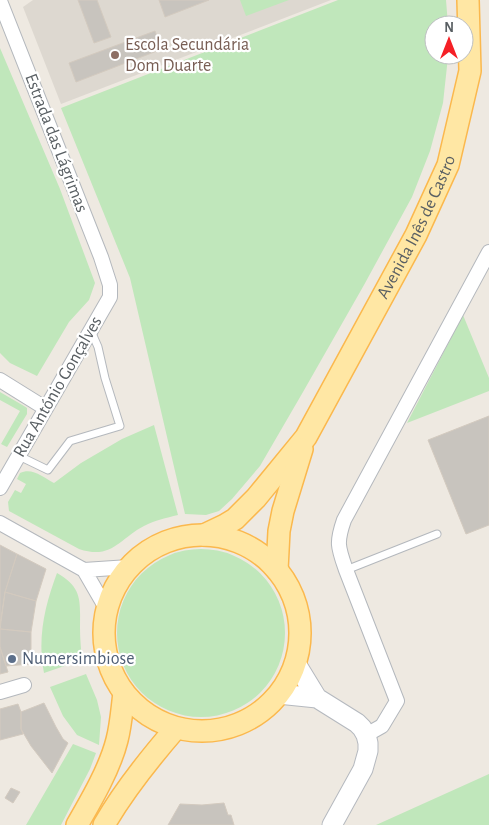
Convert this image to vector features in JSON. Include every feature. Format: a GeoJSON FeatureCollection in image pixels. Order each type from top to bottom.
{"type":"FeatureCollection","features":[{"type":"Feature","properties":{"kind":"main road","name":"Avenida Inês de Castro"},"geometry":{"type":"LineString","coordinates":[[204,535],[225,526],[235,519],[256,498],[306,437],[416,235],[448,165],[470,71],[468,0]]}},
{"type":"Feature","properties":{"kind":"main road","name":"Avenida Inês de Castro"},"geometry":{"type":"LineString","coordinates":[[277,570],[283,511],[306,437]]}},
{"type":"Feature","properties":{"kind":"main road"},"geometry":{"type":"LineString","coordinates":[[204,535],[225,538],[244,545],[262,556],[277,570],[288,586],[296,604],[299,643],[295,662],[288,679],[278,694],[263,709],[245,721],[225,728],[200,731],[176,728],[147,715],[134,705],[114,677],[104,642],[103,625],[106,608],[115,586],[129,567],[155,547],[176,538],[204,535]]}},
{"type":"Feature","properties":{"kind":"main road"},"geometry":{"type":"LineString","coordinates":[[295,662],[317,698]]}},
{"type":"Feature","properties":{"kind":"main road"},"geometry":{"type":"LineString","coordinates":[[77,825],[112,755],[118,738],[124,693]]}},
{"type":"Feature","properties":{"kind":"main road"},"geometry":{"type":"LineString","coordinates":[[278,694],[317,698],[357,723],[366,735],[368,751],[363,769],[332,825]]}},
{"type":"Feature","properties":{"kind":"main road"},"geometry":{"type":"LineString","coordinates":[[104,825],[112,810],[152,755],[176,728]]}},
{"type":"Feature","properties":{"kind":"street","name":"Estrada das Lágrimas"},"geometry":{"type":"LineString","coordinates":[[0,1],[101,257],[110,285]]}},
{"type":"Feature","properties":{"kind":"street"},"geometry":{"type":"LineString","coordinates":[[366,735],[382,726],[397,701],[346,570],[339,549],[339,535],[344,520],[489,252]]}},
{"type":"Feature","properties":{"kind":"street","name":"Rua António Gonçalves"},"geometry":{"type":"LineString","coordinates":[[0,488],[110,296],[110,285]]}},
{"type":"Feature","properties":{"kind":"street"},"geometry":{"type":"LineString","coordinates":[[0,380],[45,408]]}},
{"type":"Feature","properties":{"kind":"street"},"geometry":{"type":"LineString","coordinates":[[0,523],[84,570],[106,608]]}},
{"type":"Feature","properties":{"kind":"street"},"geometry":{"type":"LineString","coordinates":[[84,570],[129,567]]}},
{"type":"Feature","properties":{"kind":"street"},"geometry":{"type":"LineString","coordinates":[[0,692],[24,685]]}},
{"type":"Feature","properties":{"kind":"lane"},"geometry":{"type":"LineString","coordinates":[[19,456],[48,470],[70,441],[120,426],[105,378],[98,347],[91,331]]}},
{"type":"Feature","properties":{"kind":"lane"},"geometry":{"type":"LineString","coordinates":[[346,570],[437,534]]}},
{"type":"Feature","properties":{"kind":"shaded area","name":"Escola Secundária Dom Duarte"},"geometry":{"type":"Polygon","coordinates":[[[33,0],[331,0],[61,104],[23,7],[33,0]]]}},
{"type":"Feature","properties":{"kind":"green space"},"geometry":{"type":"Polygon","coordinates":[[[240,0],[289,0],[246,16],[240,0]]]}},
{"type":"Feature","properties":{"kind":"green space"},"geometry":{"type":"Polygon","coordinates":[[[338,0],[446,0],[447,15],[424,15],[424,65],[447,65],[443,103],[430,151],[412,197],[364,285],[260,466],[232,499],[219,511],[206,515],[185,514],[130,278],[61,108],[338,0]]]}},
{"type":"Feature","properties":{"kind":"green space"},"geometry":{"type":"Polygon","coordinates":[[[0,48],[60,189],[95,283],[89,300],[69,322],[37,376],[10,363],[0,353],[0,48]]]}},
{"type":"Feature","properties":{"kind":"green space"},"geometry":{"type":"Polygon","coordinates":[[[463,315],[489,378],[489,391],[407,423],[463,315]]]}},
{"type":"Feature","properties":{"kind":"green space"},"geometry":{"type":"Polygon","coordinates":[[[0,392],[27,408],[27,414],[7,447],[1,444],[20,411],[0,400],[0,392]]]}},
{"type":"Feature","properties":{"kind":"green space"},"geometry":{"type":"Polygon","coordinates":[[[154,425],[178,515],[148,524],[107,550],[90,552],[79,549],[9,511],[8,502],[15,490],[21,493],[26,484],[17,479],[20,473],[24,471],[33,472],[54,483],[81,463],[122,439],[154,425]]]}},
{"type":"Feature","properties":{"kind":"green space"},"geometry":{"type":"Polygon","coordinates":[[[193,549],[209,549],[241,559],[266,580],[279,601],[285,633],[279,665],[271,680],[254,698],[233,711],[209,717],[193,717],[169,711],[154,703],[131,680],[123,665],[117,641],[117,625],[123,601],[131,586],[154,563],[169,555],[193,549]]]}},
{"type":"Feature","properties":{"kind":"green space"},"geometry":{"type":"Polygon","coordinates":[[[57,573],[72,584],[78,596],[80,603],[82,660],[44,673],[41,647],[43,622],[57,573]]]}},
{"type":"Feature","properties":{"kind":"green space"},"geometry":{"type":"Polygon","coordinates":[[[86,674],[97,700],[101,717],[99,745],[77,735],[63,716],[50,687],[86,674]]]}},
{"type":"Feature","properties":{"kind":"green space"},"geometry":{"type":"Polygon","coordinates":[[[73,744],[96,753],[90,769],[61,825],[26,825],[73,744]]]}},
{"type":"Feature","properties":{"kind":"green space"},"geometry":{"type":"Polygon","coordinates":[[[489,774],[489,825],[376,825],[489,774]]]}},
{"type":"Feature","properties":{"kind":"building"},"geometry":{"type":"Polygon","coordinates":[[[78,0],[97,0],[111,37],[94,43],[78,0]]]}},
{"type":"Feature","properties":{"kind":"building"},"geometry":{"type":"Polygon","coordinates":[[[159,0],[209,0],[165,17],[159,0]]]}},
{"type":"Feature","properties":{"kind":"building"},"geometry":{"type":"Polygon","coordinates":[[[155,31],[162,49],[76,82],[69,63],[155,31]]]}},
{"type":"Feature","properties":{"kind":"building"},"geometry":{"type":"Polygon","coordinates":[[[489,416],[489,525],[466,534],[428,440],[489,416]]]}},
{"type":"Feature","properties":{"kind":"building"},"geometry":{"type":"Polygon","coordinates":[[[0,545],[17,554],[5,592],[0,625],[0,545]]]}},
{"type":"Feature","properties":{"kind":"building"},"geometry":{"type":"Polygon","coordinates":[[[17,554],[46,569],[36,601],[5,592],[17,554]]]}},
{"type":"Feature","properties":{"kind":"building"},"geometry":{"type":"Polygon","coordinates":[[[5,592],[36,601],[31,632],[0,629],[5,592]]]}},
{"type":"Feature","properties":{"kind":"building"},"geometry":{"type":"Polygon","coordinates":[[[0,629],[31,632],[31,664],[6,666],[0,647],[0,629]]]}},
{"type":"Feature","properties":{"kind":"building"},"geometry":{"type":"Polygon","coordinates":[[[0,647],[8,672],[0,674],[0,647]]]}},
{"type":"Feature","properties":{"kind":"building"},"geometry":{"type":"Polygon","coordinates":[[[44,703],[63,739],[68,743],[52,773],[31,746],[21,729],[21,712],[44,703]]]}},
{"type":"Feature","properties":{"kind":"building"},"geometry":{"type":"Polygon","coordinates":[[[18,704],[21,712],[21,729],[23,734],[0,740],[0,709],[18,704]]]}},
{"type":"Feature","properties":{"kind":"building"},"geometry":{"type":"Polygon","coordinates":[[[11,788],[20,792],[13,803],[5,798],[11,788]]]}},
{"type":"Feature","properties":{"kind":"building"},"geometry":{"type":"Polygon","coordinates":[[[224,803],[234,825],[168,825],[180,804],[224,803]]]}},
{"type":"Feature","properties":{"kind":"place","name":"Escola Secundária Dom Duarte"},"geometry":{"type":"Point","coordinates":[115,55]}},
{"type":"Feature","properties":{"kind":"place","name":"Numersimbiose"},"geometry":{"type":"Point","coordinates":[12,659]}}]}
